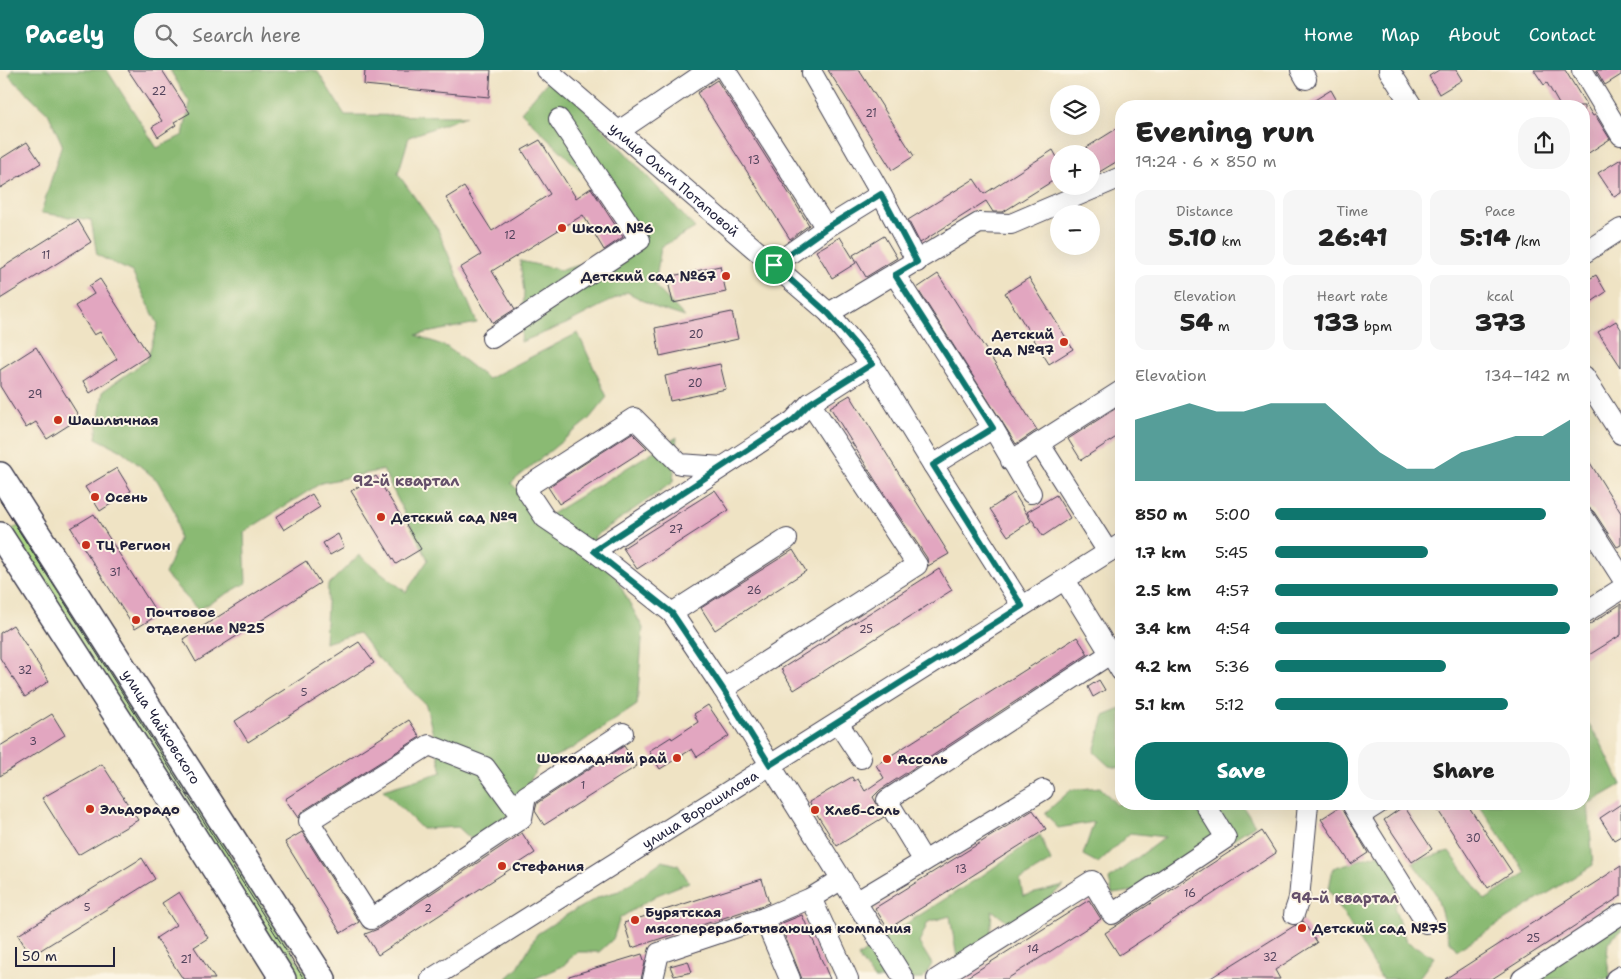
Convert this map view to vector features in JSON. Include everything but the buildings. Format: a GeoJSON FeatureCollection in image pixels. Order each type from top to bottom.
{"type":"FeatureCollection","features":[{"type":"Feature","properties":{"kind":"main road","name":"улица Чайковского"},"geometry":{"type":"LineString","coordinates":[[0,475],[323,979]]}},
{"type":"Feature","properties":{"kind":"main road"},"geometry":{"type":"LineString","coordinates":[[0,535],[283,979]]}},
{"type":"Feature","properties":{"kind":"street","name":"улица Ольги Потаповой"},"geometry":{"type":"LineString","coordinates":[[547,70],[829,314],[872,364],[1022,606]]}},
{"type":"Feature","properties":{"kind":"street"},"geometry":{"type":"LineString","coordinates":[[619,131],[709,70]]}},
{"type":"Feature","properties":{"kind":"street"},"geometry":{"type":"LineString","coordinates":[[725,70],[826,228]]}},
{"type":"Feature","properties":{"kind":"street"},"geometry":{"type":"LineString","coordinates":[[1389,70],[1408,100]]}},
{"type":"Feature","properties":{"kind":"street"},"geometry":{"type":"LineString","coordinates":[[1582,70],[1621,135]]}},
{"type":"Feature","properties":{"kind":"street"},"geometry":{"type":"LineString","coordinates":[[812,73],[881,194],[917,262]]}},
{"type":"Feature","properties":{"kind":"street"},"geometry":{"type":"LineString","coordinates":[[492,338],[640,240],[559,119]]}},
{"type":"Feature","properties":{"kind":"street"},"geometry":{"type":"LineString","coordinates":[[829,314],[980,223],[1011,224],[1115,180]]}},
{"type":"Feature","properties":{"kind":"street"},"geometry":{"type":"LineString","coordinates":[[774,265],[826,228],[881,194]]}},
{"type":"Feature","properties":{"kind":"street"},"geometry":{"type":"LineString","coordinates":[[1590,248],[1621,229]]}},
{"type":"Feature","properties":{"kind":"street"},"geometry":{"type":"LineString","coordinates":[[895,275],[993,428],[1031,493]]}},
{"type":"Feature","properties":{"kind":"street"},"geometry":{"type":"LineString","coordinates":[[594,551],[793,420],[810,403],[872,364]]}},
{"type":"Feature","properties":{"kind":"street"},"geometry":{"type":"LineString","coordinates":[[1590,385],[1621,434]]}},
{"type":"Feature","properties":{"kind":"street"},"geometry":{"type":"LineString","coordinates":[[1011,461],[1115,395]]}},
{"type":"Feature","properties":{"kind":"street"},"geometry":{"type":"LineString","coordinates":[[723,689],[917,565],[810,403]]}},
{"type":"Feature","properties":{"kind":"street"},"geometry":{"type":"LineString","coordinates":[[722,467],[680,464],[634,418],[525,488],[545,518],[594,551],[672,613],[723,689],[904,979]]}},
{"type":"Feature","properties":{"kind":"street"},"geometry":{"type":"LineString","coordinates":[[933,465],[993,428]]}},
{"type":"Feature","properties":{"kind":"street"},"geometry":{"type":"LineString","coordinates":[[1039,443],[1114,548]]}},
{"type":"Feature","properties":{"kind":"street"},"geometry":{"type":"LineString","coordinates":[[1590,527],[1621,576]]}},
{"type":"Feature","properties":{"kind":"street"},"geometry":{"type":"LineString","coordinates":[[672,613],[787,539]]}},
{"type":"Feature","properties":{"kind":"street","name":"улица Ворошилова"},"geometry":{"type":"LineString","coordinates":[[431,979],[455,973],[570,892],[1114,548]]}},
{"type":"Feature","properties":{"kind":"street"},"geometry":{"type":"LineString","coordinates":[[1065,580],[1115,662]]}},
{"type":"Feature","properties":{"kind":"street"},"geometry":{"type":"LineString","coordinates":[[1590,610],[1621,589]]}},
{"type":"Feature","properties":{"kind":"street"},"geometry":{"type":"LineString","coordinates":[[924,861],[887,800],[1110,654]]}},
{"type":"Feature","properties":{"kind":"street"},"geometry":{"type":"LineString","coordinates":[[838,723],[861,758]]}},
{"type":"Feature","properties":{"kind":"street"},"geometry":{"type":"LineString","coordinates":[[136,748],[164,731]]}},
{"type":"Feature","properties":{"kind":"street"},"geometry":{"type":"LineString","coordinates":[[522,818],[485,767],[429,745],[308,821],[372,919],[522,818],[526,796],[623,733]]}},
{"type":"Feature","properties":{"kind":"street"},"geometry":{"type":"LineString","coordinates":[[856,902],[1043,790]]}},
{"type":"Feature","properties":{"kind":"street"},"geometry":{"type":"LineString","coordinates":[[937,979],[1092,881],[1112,914],[1226,838],[1209,810]]}},
{"type":"Feature","properties":{"kind":"street"},"geometry":{"type":"LineString","coordinates":[[1294,914],[1299,899],[1307,810]]}},
{"type":"Feature","properties":{"kind":"street"},"geometry":{"type":"LineString","coordinates":[[1355,810],[1426,923]]}},
{"type":"Feature","properties":{"kind":"street"},"geometry":{"type":"LineString","coordinates":[[653,979],[659,953],[764,918],[812,898],[842,879]]}},
{"type":"Feature","properties":{"kind":"street"},"geometry":{"type":"LineString","coordinates":[[812,898],[848,979]]}},
{"type":"Feature","properties":{"kind":"street"},"geometry":{"type":"LineString","coordinates":[[1522,979],[1621,914]]}},
{"type":"Feature","properties":{"kind":"street"},"geometry":{"type":"LineString","coordinates":[[764,918],[790,979]]}},
{"type":"Feature","properties":{"kind":"street"},"geometry":{"type":"LineString","coordinates":[[1616,979],[1621,976]]}},
{"type":"Feature","properties":{"kind":"green space"},"geometry":{"type":"Polygon","coordinates":[[[12,70],[107,70],[157,148],[183,135],[190,103],[170,70],[312,70],[318,72],[345,115],[466,116],[409,137],[398,174],[438,230],[477,323],[416,335],[447,347],[488,379],[578,333],[607,397],[589,419],[511,483],[545,518],[677,437],[673,482],[594,537],[643,628],[637,705],[573,748],[541,763],[501,825],[471,839],[458,827],[422,829],[383,790],[442,772],[426,705],[377,657],[359,633],[325,643],[328,585],[359,555],[406,592],[428,560],[383,470],[321,483],[244,532],[246,583],[198,610],[165,574],[179,540],[176,514],[157,480],[122,451],[96,438],[103,391],[147,360],[158,324],[132,272],[97,255],[91,220],[41,213],[62,144],[48,113],[9,76],[12,70]]]}},
{"type":"Feature","properties":{"kind":"green space"},"geometry":{"type":"Polygon","coordinates":[[[553,75],[695,228],[661,247],[655,286],[685,317],[657,308],[627,292],[566,324],[521,342],[524,292],[520,261],[561,270],[635,251],[628,217],[521,112],[553,75]]]}},
{"type":"Feature","properties":{"kind":"green space"},"geometry":{"type":"Polygon","coordinates":[[[21,525],[309,979],[294,979],[8,531],[21,525]]]}},
{"type":"Feature","properties":{"kind":"green space"},"geometry":{"type":"Polygon","coordinates":[[[1115,711],[1115,767],[1109,766],[1094,752],[1104,716],[1115,711]]]}},
{"type":"Feature","properties":{"kind":"green space"},"geometry":{"type":"Polygon","coordinates":[[[1590,727],[1600,741],[1621,785],[1590,803],[1590,727]]]}},
{"type":"Feature","properties":{"kind":"green space"},"geometry":{"type":"Polygon","coordinates":[[[1100,787],[1115,803],[1115,810],[1197,810],[1200,815],[1210,810],[1245,810],[1255,825],[1157,888],[1112,894],[1109,879],[1165,837],[1130,833],[1098,863],[1083,855],[1094,822],[1058,828],[1045,813],[1071,790],[1100,787]]]}},
{"type":"Feature","properties":{"kind":"green space"},"geometry":{"type":"Polygon","coordinates":[[[1482,810],[1588,810],[1593,865],[1457,950],[1449,940],[1436,894],[1412,862],[1449,851],[1485,900],[1526,873],[1482,810]]]}},
{"type":"Feature","properties":{"kind":"green space"},"geometry":{"type":"Polygon","coordinates":[[[1040,835],[1051,861],[1020,880],[1023,896],[1064,886],[1012,926],[992,910],[990,940],[957,958],[950,916],[928,922],[919,943],[932,964],[923,979],[874,979],[858,957],[885,937],[983,875],[1040,835]]]}},
{"type":"Feature","properties":{"kind":"green space"},"geometry":{"type":"Polygon","coordinates":[[[1382,853],[1405,889],[1394,907],[1406,941],[1434,957],[1418,979],[1382,979],[1329,889],[1333,868],[1382,853]]]}},
{"type":"Feature","properties":{"kind":"green space"},"geometry":{"type":"Polygon","coordinates":[[[662,861],[678,865],[689,882],[657,895],[620,918],[613,939],[599,952],[576,952],[563,966],[534,979],[506,979],[517,969],[537,934],[601,896],[619,891],[662,861]]]}},
{"type":"Feature","properties":{"kind":"green space"},"geometry":{"type":"Polygon","coordinates":[[[1621,905],[1621,931],[1608,942],[1607,960],[1611,979],[1519,979],[1621,905]]]}},
{"type":"Feature","properties":{"kind":"tram line"},"geometry":{"type":"LineString","coordinates":[[0,501],[304,979]]}},
{"type":"Feature","properties":{"kind":"place","name":"Школа №6"},"geometry":{"type":"Point","coordinates":[562,228]}},
{"type":"Feature","properties":{"kind":"place","name":"Детский сад №67"},"geometry":{"type":"Point","coordinates":[726,276]}},
{"type":"Feature","properties":{"kind":"place","name":"Детский сад №97"},"geometry":{"type":"Point","coordinates":[1064,342]}},
{"type":"Feature","properties":{"kind":"place","name":"Шашлычная"},"geometry":{"type":"Point","coordinates":[58,420]}},
{"type":"Feature","properties":{"kind":"place","name":"Осень"},"geometry":{"type":"Point","coordinates":[95,497]}},
{"type":"Feature","properties":{"kind":"place","name":"Детский сад №9"},"geometry":{"type":"Point","coordinates":[381,517]}},
{"type":"Feature","properties":{"kind":"place","name":"ТЦ Регион"},"geometry":{"type":"Point","coordinates":[86,545]}},
{"type":"Feature","properties":{"kind":"place","name":"Почтовое отделение №25"},"geometry":{"type":"Point","coordinates":[136,620]}},
{"type":"Feature","properties":{"kind":"place","name":"Шоколадный рай"},"geometry":{"type":"Point","coordinates":[677,758]}},
{"type":"Feature","properties":{"kind":"place","name":"Ассоль"},"geometry":{"type":"Point","coordinates":[887,759]}},
{"type":"Feature","properties":{"kind":"place","name":"Эльдорадо"},"geometry":{"type":"Point","coordinates":[90,809]}},
{"type":"Feature","properties":{"kind":"place","name":"Хлеб-Соль"},"geometry":{"type":"Point","coordinates":[815,810]}},
{"type":"Feature","properties":{"kind":"place","name":"Стефания"},"geometry":{"type":"Point","coordinates":[502,866]}},
{"type":"Feature","properties":{"kind":"place","name":"Бурятская мясоперерабатывающая компания"},"geometry":{"type":"Point","coordinates":[635,920]}},
{"type":"Feature","properties":{"kind":"place","name":"Детский сад №75"},"geometry":{"type":"Point","coordinates":[1302,928]}},
{"type":"Feature","properties":{"kind":"district","name":"92-й квартал"},"geometry":{"type":"Point","coordinates":[406,481]}},
{"type":"Feature","properties":{"kind":"district","name":"94-й квартал"},"geometry":{"type":"Point","coordinates":[1345,898]}},
{"type":"Feature","properties":{"kind":"route"},"geometry":{"type":"LineString","coordinates":[[881,194],[917,262],[895,275],[993,428],[933,465],[1022,606],[770,765],[723,689],[672,613],[594,551],[793,420],[810,403],[872,364],[829,314],[774,265],[826,228],[881,194]]}}]}
